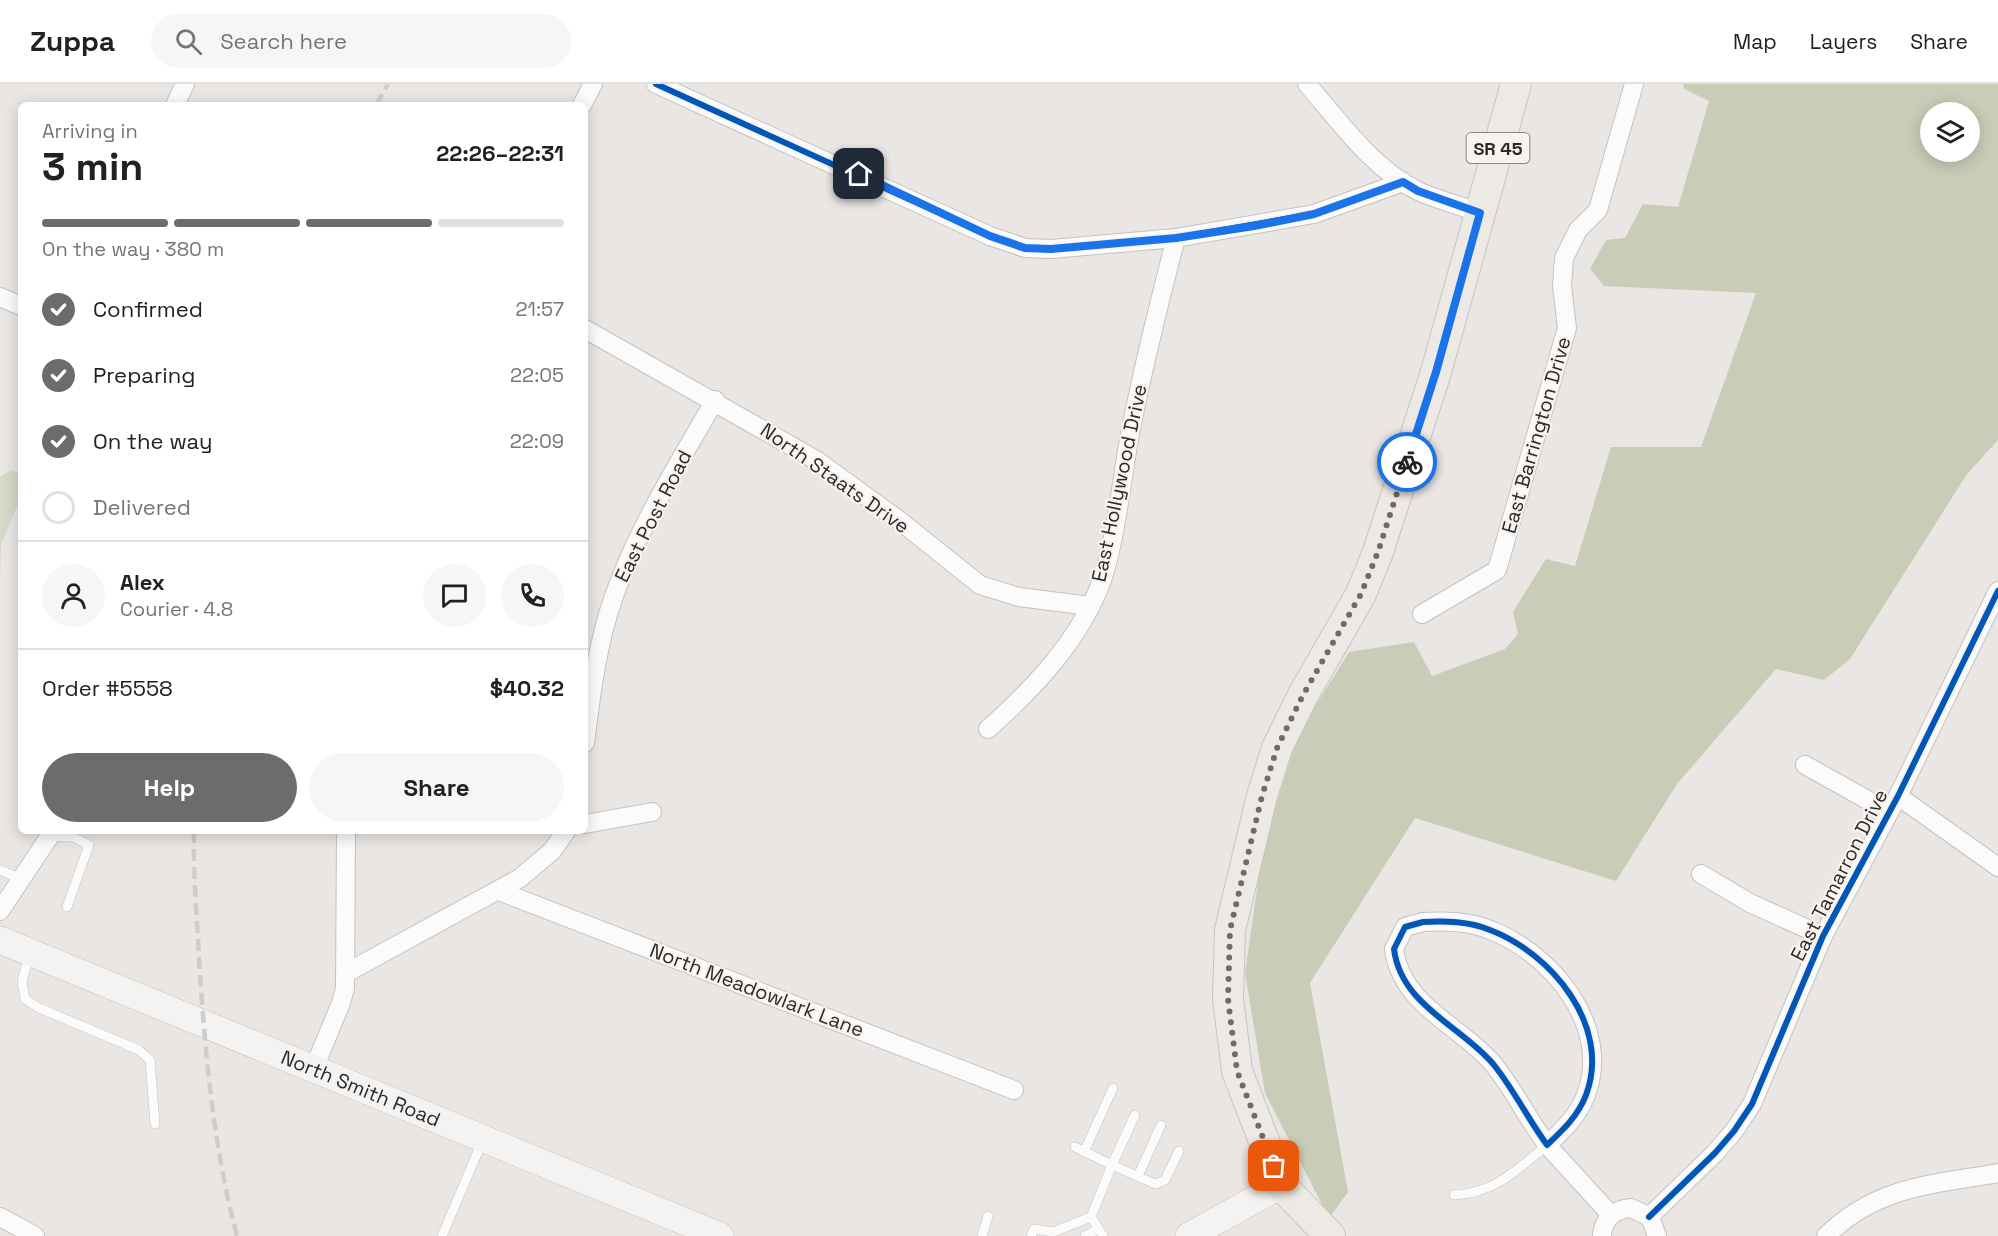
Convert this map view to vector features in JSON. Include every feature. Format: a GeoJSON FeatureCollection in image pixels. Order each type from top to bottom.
{"type":"FeatureCollection","features":[{"type":"Feature","properties":{"kind":"main road","name":"SR 45"},"geometry":{"type":"LineString","coordinates":[[1330,1236],[1281,1185],[1237,1071],[1228,999],[1230,930],[1262,796],[1277,748],[1303,695],[1361,594],[1378,552],[1436,372],[1516,84]]}},
{"type":"Feature","properties":{"kind":"main road","name":"North Smith Road"},"geometry":{"type":"LineString","coordinates":[[0,939],[720,1236]]}},
{"type":"Feature","properties":{"kind":"main road"},"geometry":{"type":"LineString","coordinates":[[1190,1236],[1281,1185]]}},
{"type":"Feature","properties":{"kind":"street"},"geometry":{"type":"LineString","coordinates":[[176,102],[185,84]]}},
{"type":"Feature","properties":{"kind":"street"},"geometry":{"type":"LineString","coordinates":[[584,102],[593,84]]}},
{"type":"Feature","properties":{"kind":"street"},"geometry":{"type":"LineString","coordinates":[[656,84],[1010,244],[1051,249],[1176,238],[1302,217],[1403,182]]}},
{"type":"Feature","properties":{"kind":"street"},"geometry":{"type":"LineString","coordinates":[[1307,84],[1359,143],[1403,182],[1418,191],[1480,213]]}},
{"type":"Feature","properties":{"kind":"street","name":"East Barrington Drive"},"geometry":{"type":"LineString","coordinates":[[1422,614],[1497,570],[1567,328],[1562,286],[1564,258],[1578,230],[1598,210],[1634,84]]}},
{"type":"Feature","properties":{"kind":"street","name":"East Hollywood Drive"},"geometry":{"type":"LineString","coordinates":[[988,729],[1026,695],[1044,674],[1090,606],[1103,576],[1143,369],[1176,238]]}},
{"type":"Feature","properties":{"kind":"street"},"geometry":{"type":"LineString","coordinates":[[0,297],[18,305]]}},
{"type":"Feature","properties":{"kind":"street","name":"North Staats Drive"},"geometry":{"type":"LineString","coordinates":[[588,331],[776,435],[835,473],[980,585],[1018,597],[1090,606]]}},
{"type":"Feature","properties":{"kind":"street","name":"East Post Road"},"geometry":{"type":"LineString","coordinates":[[588,720],[607,617],[622,574],[650,513],[715,400]]}},
{"type":"Feature","properties":{"kind":"street","name":"East Tamarron Drive"},"geometry":{"type":"LineString","coordinates":[[1649,1216],[1715,1153],[1743,1119],[1761,1088],[1823,936],[1893,804],[1998,591]]}},
{"type":"Feature","properties":{"kind":"street"},"geometry":{"type":"LineString","coordinates":[[1805,765],[1893,804],[1998,867]]}},
{"type":"Feature","properties":{"kind":"street"},"geometry":{"type":"LineString","coordinates":[[588,823],[652,812]]}},
{"type":"Feature","properties":{"kind":"street"},"geometry":{"type":"LineString","coordinates":[[0,911],[52,834]]}},
{"type":"Feature","properties":{"kind":"street"},"geometry":{"type":"LineString","coordinates":[[314,1068],[341,1003],[346,973],[346,834]]}},
{"type":"Feature","properties":{"kind":"street"},"geometry":{"type":"LineString","coordinates":[[346,973],[499,891],[536,865],[563,834]]}},
{"type":"Feature","properties":{"kind":"street"},"geometry":{"type":"LineString","coordinates":[[1701,874],[1750,903],[1823,936]]}},
{"type":"Feature","properties":{"kind":"street","name":"North Meadowlark Lane"},"geometry":{"type":"LineString","coordinates":[[499,891],[1014,1090]]}},
{"type":"Feature","properties":{"kind":"street"},"geometry":{"type":"LineString","coordinates":[[1547,1145],[1576,1115],[1590,1080],[1591,1047],[1584,1019],[1576,1004],[1534,954],[1498,933],[1458,922],[1423,921],[1405,927],[1394,949],[1408,982],[1430,1011],[1493,1064],[1547,1145],[1611,1215]]}},
{"type":"Feature","properties":{"kind":"street"},"geometry":{"type":"LineString","coordinates":[[1826,1236],[1853,1212],[1886,1195],[1998,1173]]}},
{"type":"Feature","properties":{"kind":"street"},"geometry":{"type":"LineString","coordinates":[[1602,1236],[1604,1226],[1611,1215],[1631,1208],[1649,1216],[1655,1224],[1657,1236]]}},
{"type":"Feature","properties":{"kind":"street"},"geometry":{"type":"LineString","coordinates":[[0,1217],[35,1236]]}},
{"type":"Feature","properties":{"kind":"lane"},"geometry":{"type":"LineString","coordinates":[[52,834],[73,837],[89,845],[67,907]]}},
{"type":"Feature","properties":{"kind":"lane"},"geometry":{"type":"LineString","coordinates":[[0,870],[21,879]]}},
{"type":"Feature","properties":{"kind":"lane"},"geometry":{"type":"LineString","coordinates":[[31,951],[22,981],[26,999],[39,1008],[139,1050],[150,1060],[155,1124]]}},
{"type":"Feature","properties":{"kind":"lane"},"geometry":{"type":"LineString","coordinates":[[1113,1088],[1080,1150],[1155,1184],[1165,1180],[1179,1151]]}},
{"type":"Feature","properties":{"kind":"lane"},"geometry":{"type":"LineString","coordinates":[[1031,1236],[1034,1229],[1053,1232],[1091,1218],[1135,1115]]}},
{"type":"Feature","properties":{"kind":"lane"},"geometry":{"type":"LineString","coordinates":[[1138,1176],[1161,1125]]}},
{"type":"Feature","properties":{"kind":"lane"},"geometry":{"type":"LineString","coordinates":[[442,1236],[484,1137]]}},
{"type":"Feature","properties":{"kind":"lane"},"geometry":{"type":"LineString","coordinates":[[1454,1195],[1473,1195],[1497,1186],[1547,1145]]}},
{"type":"Feature","properties":{"kind":"lane"},"geometry":{"type":"LineString","coordinates":[[982,1236],[988,1215]]}},
{"type":"Feature","properties":{"kind":"lane"},"geometry":{"type":"LineString","coordinates":[[1085,1236],[1101,1233],[1091,1218]]}},
{"type":"Feature","properties":{"kind":"green space"},"geometry":{"type":"Polygon","coordinates":[[[1683,84],[1998,84],[1998,440],[1967,474],[1850,659],[1824,680],[1776,669],[1677,784],[1616,881],[1415,818],[1310,983],[1348,1192],[1329,1218],[1265,1093],[1245,973],[1263,847],[1298,734],[1349,652],[1414,642],[1432,676],[1505,649],[1518,634],[1513,612],[1546,559],[1575,566],[1611,447],[1701,447],[1756,293],[1604,286],[1590,269],[1606,240],[1625,238],[1643,204],[1678,207],[1709,101],[1684,89],[1683,84]]]}},
{"type":"Feature","properties":{"kind":"green space"},"geometry":{"type":"Polygon","coordinates":[[[11,470],[18,473],[18,503],[1,545],[0,580],[0,477],[11,470]]]}},
{"type":"Feature","properties":{"kind":"railway"},"geometry":{"type":"LineString","coordinates":[[378,102],[388,84]]}},
{"type":"Feature","properties":{"kind":"railway"},"geometry":{"type":"LineString","coordinates":[[194,834],[199,959],[207,1064],[222,1168],[237,1236]]}},
{"type":"Feature","properties":{"kind":"cycle path"},"geometry":{"type":"LineString","coordinates":[[656,84],[990,236],[1025,248],[1051,249],[1176,238],[1314,214],[1403,182]]}},
{"type":"Feature","properties":{"kind":"cycle path"},"geometry":{"type":"LineString","coordinates":[[1649,1217],[1715,1153],[1734,1131],[1752,1104],[1823,936],[1898,796],[1998,591]]}},
{"type":"Feature","properties":{"kind":"cycle path"},"geometry":{"type":"LineString","coordinates":[[1423,922],[1465,923],[1490,930],[1513,941],[1554,974],[1571,995],[1583,1019],[1591,1043],[1592,1069],[1586,1095],[1579,1110],[1547,1145],[1494,1065],[1466,1038],[1435,1014],[1408,986],[1399,969],[1394,949],[1405,927],[1423,922]]}},
{"type":"Feature","properties":{"kind":"way so far"},"geometry":{"type":"LineString","coordinates":[[1274,1166],[1237,1071],[1228,999],[1230,930],[1262,796],[1277,748],[1303,695],[1361,594],[1378,552],[1407,462]]}},
{"type":"Feature","properties":{"kind":"route"},"geometry":{"type":"LineString","coordinates":[[859,174],[990,236],[1025,248],[1051,249],[1111,245],[1176,238],[1286,221],[1342,205],[1403,182],[1418,191],[1480,213],[1436,372],[1407,462]]}}]}
